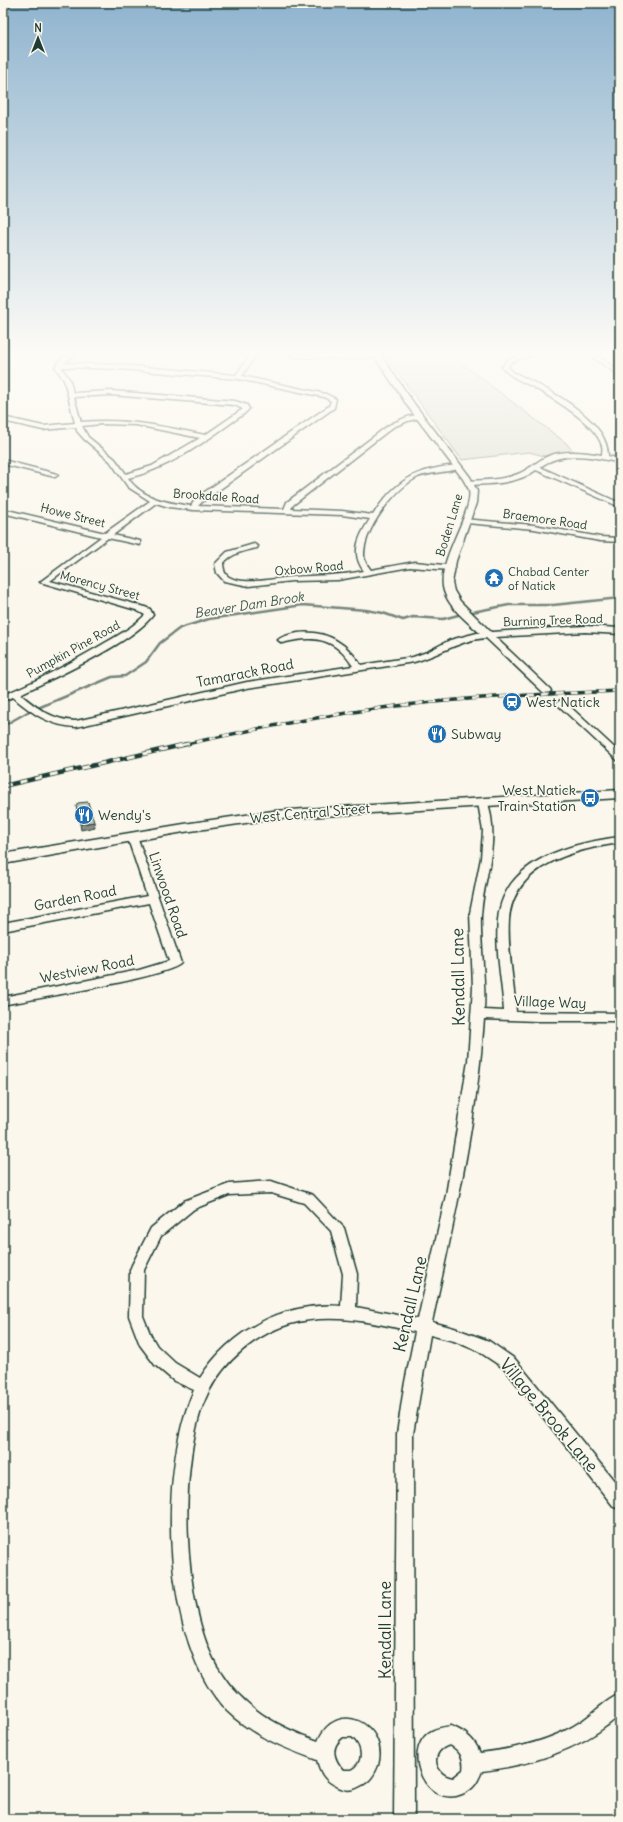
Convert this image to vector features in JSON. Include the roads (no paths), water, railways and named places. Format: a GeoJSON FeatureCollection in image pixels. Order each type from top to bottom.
{"type":"FeatureCollection","features":[{"type":"Feature","properties":{"kind":"main road","name":"West Central Street"},"geometry":{"type":"LineString","coordinates":[[3,859],[132,836],[215,823],[289,814],[620,794]]}},
{"type":"Feature","properties":{"kind":"street","name":"Brookdale Road"},"geometry":{"type":"LineString","coordinates":[[89,440],[113,460],[133,490],[154,501],[192,508],[350,513],[373,517]]}},
{"type":"Feature","properties":{"kind":"street"},"geometry":{"type":"LineString","coordinates":[[124,477],[139,474],[157,466],[199,440]]}},
{"type":"Feature","properties":{"kind":"street"},"geometry":{"type":"LineString","coordinates":[[192,508],[199,500],[285,440]]}},
{"type":"Feature","properties":{"kind":"street"},"geometry":{"type":"LineString","coordinates":[[286,511],[290,504],[373,440]]}},
{"type":"Feature","properties":{"kind":"street","name":"Boden Lane"},"geometry":{"type":"LineString","coordinates":[[438,440],[470,483],[473,495],[450,568],[447,587],[454,600],[465,612],[547,691]]}},
{"type":"Feature","properties":{"kind":"street"},"geometry":{"type":"LineString","coordinates":[[603,440],[607,452],[605,458]]}},
{"type":"Feature","properties":{"kind":"street"},"geometry":{"type":"LineString","coordinates":[[470,483],[511,478],[535,468],[545,460],[559,456],[573,455],[620,461]]}},
{"type":"Feature","properties":{"kind":"street"},"geometry":{"type":"LineString","coordinates":[[3,462],[55,475]]}},
{"type":"Feature","properties":{"kind":"street"},"geometry":{"type":"LineString","coordinates":[[369,572],[361,562],[360,554],[367,530],[373,517],[410,479],[432,470],[458,467]]}},
{"type":"Feature","properties":{"kind":"street"},"geometry":{"type":"LineString","coordinates":[[535,468],[551,474],[594,496],[620,505]]}},
{"type":"Feature","properties":{"kind":"street"},"geometry":{"type":"LineString","coordinates":[[105,536],[154,501]]}},
{"type":"Feature","properties":{"kind":"street","name":"Howe Street"},"geometry":{"type":"LineString","coordinates":[[3,511],[137,543]]}},
{"type":"Feature","properties":{"kind":"street","name":"Braemore Road"},"geometry":{"type":"LineString","coordinates":[[466,521],[534,527],[600,539],[620,540]]}},
{"type":"Feature","properties":{"kind":"street","name":"Morency Street"},"geometry":{"type":"LineString","coordinates":[[105,536],[44,582],[139,608],[149,613]]}},
{"type":"Feature","properties":{"kind":"street","name":"Oxbow Road"},"geometry":{"type":"LineString","coordinates":[[254,546],[234,552],[223,558],[219,564],[220,571],[226,577],[236,582],[254,584],[293,579],[336,578],[415,565],[450,568]]}},
{"type":"Feature","properties":{"kind":"street","name":"Pumpkin Pine Road"},"geometry":{"type":"LineString","coordinates":[[3,698],[15,694],[129,632],[145,620],[149,613]]}},
{"type":"Feature","properties":{"kind":"street","name":"Burning Tree Road"},"geometry":{"type":"LineString","coordinates":[[488,635],[585,629],[620,631]]}},
{"type":"Feature","properties":{"kind":"street","name":"Tamarack Road"},"geometry":{"type":"LineString","coordinates":[[15,694],[40,714],[60,724],[84,723],[234,688],[422,657],[453,642],[488,635]]}},
{"type":"Feature","properties":{"kind":"street"},"geometry":{"type":"LineString","coordinates":[[282,640],[304,636],[329,639],[346,650],[359,668]]}},
{"type":"Feature","properties":{"kind":"street"},"geometry":{"type":"LineString","coordinates":[[561,703],[620,758]]}},
{"type":"Feature","properties":{"kind":"street","name":"Kendall Lane"},"geometry":{"type":"LineString","coordinates":[[404,1819],[402,1779],[405,1455],[411,1387],[423,1327],[447,1224],[467,1113],[478,1014],[479,986],[475,939],[476,912],[489,837],[488,821],[483,802]]}},
{"type":"Feature","properties":{"kind":"street","name":"Linwood Road"},"geometry":{"type":"LineString","coordinates":[[132,836],[152,899],[175,963]]}},
{"type":"Feature","properties":{"kind":"street"},"geometry":{"type":"LineString","coordinates":[[510,1015],[503,925],[506,907],[512,892],[529,873],[554,856],[585,845],[620,840]]}},
{"type":"Feature","properties":{"kind":"street","name":"Garden Road"},"geometry":{"type":"LineString","coordinates":[[3,927],[152,899]]}},
{"type":"Feature","properties":{"kind":"street","name":"Westview Road"},"geometry":{"type":"LineString","coordinates":[[3,1001],[146,973],[175,963]]}},
{"type":"Feature","properties":{"kind":"street","name":"Village Way"},"geometry":{"type":"LineString","coordinates":[[478,1014],[620,1018]]}},
{"type":"Feature","properties":{"kind":"street"},"geometry":{"type":"LineString","coordinates":[[203,1387],[180,1377],[153,1354],[144,1339],[138,1323],[134,1293],[137,1264],[149,1240],[171,1217],[197,1200],[227,1189],[254,1185],[284,1188],[310,1198],[331,1218],[344,1244],[350,1273],[348,1313]]}},
{"type":"Feature","properties":{"kind":"street","name":"Village Brook Lane"},"geometry":{"type":"LineString","coordinates":[[324,1753],[286,1739],[266,1729],[244,1713],[224,1694],[209,1672],[192,1630],[182,1567],[180,1515],[186,1442],[196,1404],[203,1387],[213,1372],[236,1346],[263,1328],[278,1321],[309,1313],[328,1312],[348,1313],[423,1327],[482,1344],[510,1364],[620,1501]]}},
{"type":"Feature","properties":{"kind":"street"},"geometry":{"type":"LineString","coordinates":[[473,1763],[516,1758],[562,1742],[604,1719],[620,1704]]}},
{"type":"Feature","properties":{"kind":"waterway","name":"Beaver Dam Brook"},"geometry":{"type":"LineString","coordinates":[[467,613],[509,605],[553,605],[620,598]]}},
{"type":"Feature","properties":{"kind":"waterway","name":"Beaver Dam Brook"},"geometry":{"type":"LineString","coordinates":[[3,726],[26,713],[112,677],[125,676],[146,662],[160,643],[180,628],[209,619],[303,605],[366,610],[383,613],[403,620],[413,617],[443,619],[462,614]]}},
{"type":"Feature","properties":{"kind":"railway"},"geometry":{"type":"LineString","coordinates":[[182,745],[289,723],[397,706],[480,698],[620,691]]}},
{"type":"Feature","properties":{"kind":"railway"},"geometry":{"type":"LineString","coordinates":[[3,786],[187,744]]}},
{"type":"Feature","properties":{"kind":"place","name":"Chabad Center of Natick"},"geometry":{"type":"Point","coordinates":[494,578]}},
{"type":"Feature","properties":{"kind":"place","name":"West Natick"},"geometry":{"type":"Point","coordinates":[512,702]}},
{"type":"Feature","properties":{"kind":"place","name":"Subway"},"geometry":{"type":"Point","coordinates":[437,734]}},
{"type":"Feature","properties":{"kind":"place","name":"West Natick Train Station"},"geometry":{"type":"Point","coordinates":[590,798]}},
{"type":"Feature","properties":{"kind":"place","name":"Wendy's"},"geometry":{"type":"Point","coordinates":[84,815]}}]}
